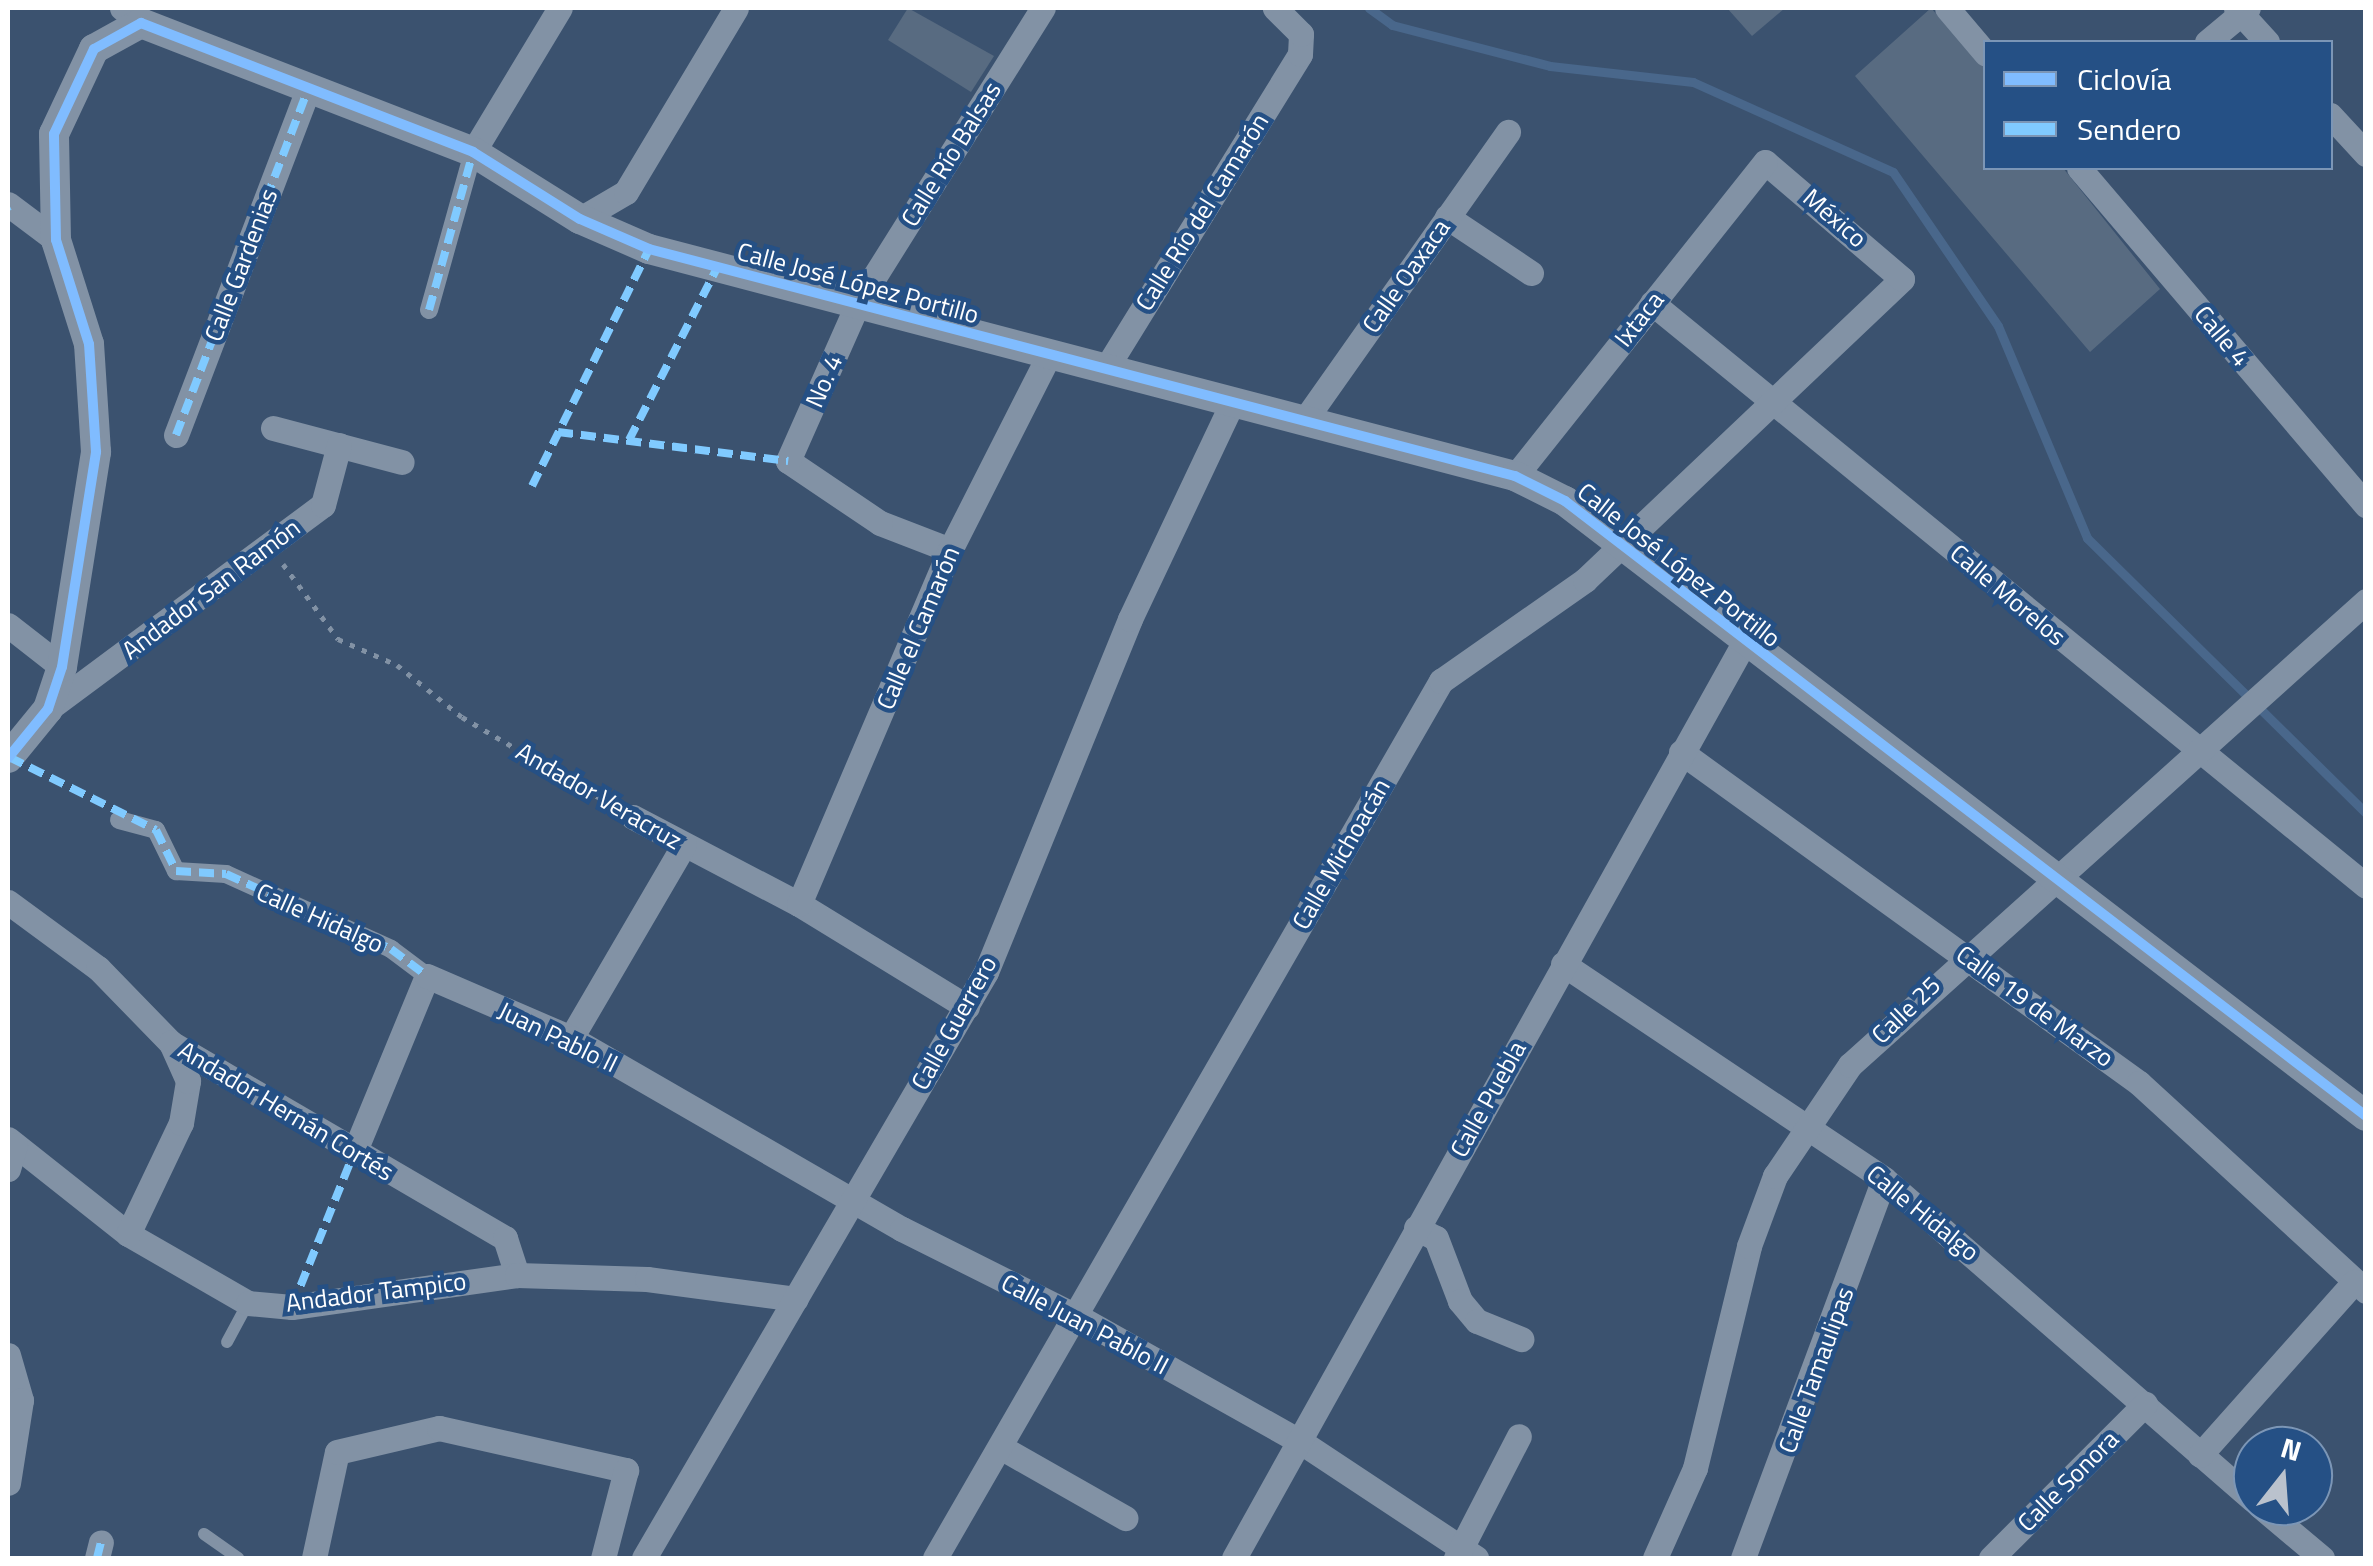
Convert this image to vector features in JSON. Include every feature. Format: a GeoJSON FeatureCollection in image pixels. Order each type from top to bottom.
{"type":"FeatureCollection","features":[{"type":"Feature","properties":{"kind":"street"},"geometry":{"type":"LineString","coordinates":[[430,310],[473,152],[560,8]]}},
{"type":"Feature","properties":{"kind":"street"},"geometry":{"type":"LineString","coordinates":[[580,219],[637,176],[736,8]]}},
{"type":"Feature","properties":{"kind":"street","name":"Calle Río Balsas"},"geometry":{"type":"LineString","coordinates":[[859,301],[1043,8]]}},
{"type":"Feature","properties":{"kind":"street","name":"Calle Río del Camarón"},"geometry":{"type":"LineString","coordinates":[[1104,370],[1300,54],[1301,34],[1275,8]]}},
{"type":"Feature","properties":{"kind":"street"},"geometry":{"type":"LineString","coordinates":[[1947,8],[1983,50]]}},
{"type":"Feature","properties":{"kind":"street"},"geometry":{"type":"LineString","coordinates":[[2209,40],[2242,10],[2264,40]]}},
{"type":"Feature","properties":{"kind":"street","name":"Calle José López Portillo"},"geometry":{"type":"LineString","coordinates":[[8,758],[48,709],[62,667],[97,398],[56,240],[63,98],[94,49],[131,15],[306,94],[473,152],[580,219],[649,249],[859,301],[1048,357],[1231,405],[1515,476],[1624,544],[2366,1116]]}},
{"type":"Feature","properties":{"kind":"street","name":"Calle Gardenias"},"geometry":{"type":"LineString","coordinates":[[176,435],[306,94]]}},
{"type":"Feature","properties":{"kind":"street"},"geometry":{"type":"LineString","coordinates":[[2333,117],[2366,154]]}},
{"type":"Feature","properties":{"kind":"street","name":"Calle Oaxaca"},"geometry":{"type":"LineString","coordinates":[[1304,421],[1508,132]]}},
{"type":"Feature","properties":{"kind":"street","name":"México"},"geometry":{"type":"LineString","coordinates":[[1765,162],[1902,279]]}},
{"type":"Feature","properties":{"kind":"street","name":"Ixtaca"},"geometry":{"type":"LineString","coordinates":[[1515,476],[1765,162]]}},
{"type":"Feature","properties":{"kind":"street","name":"Calle 4"},"geometry":{"type":"LineString","coordinates":[[2081,170],[2366,505]]}},
{"type":"Feature","properties":{"kind":"street"},"geometry":{"type":"LineString","coordinates":[[8,206],[56,240]]}},
{"type":"Feature","properties":{"kind":"street"},"geometry":{"type":"LineString","coordinates":[[1447,217],[1531,272]]}},
{"type":"Feature","properties":{"kind":"street","name":"Calle Michoacán"},"geometry":{"type":"LineString","coordinates":[[935,1558],[1080,1318],[1441,681],[1624,544],[1778,403],[1902,279]]}},
{"type":"Feature","properties":{"kind":"street","name":"No. 4"},"geometry":{"type":"LineString","coordinates":[[859,301],[788,461],[853,508],[950,550]]}},
{"type":"Feature","properties":{"kind":"street","name":"Calle Morelos"},"geometry":{"type":"LineString","coordinates":[[1652,303],[2366,886]]}},
{"type":"Feature","properties":{"kind":"street","name":"Calle el Camarón"},"geometry":{"type":"LineString","coordinates":[[800,904],[950,550],[1048,357]]}},
{"type":"Feature","properties":{"kind":"street","name":"Calle Guerrero"},"geometry":{"type":"LineString","coordinates":[[644,1558],[966,1007],[1231,405]]}},
{"type":"Feature","properties":{"kind":"street"},"geometry":{"type":"LineString","coordinates":[[273,428],[402,462]]}},
{"type":"Feature","properties":{"kind":"street","name":"Andador San Ramón"},"geometry":{"type":"LineString","coordinates":[[48,709],[324,505],[338,445]]}},
{"type":"Feature","properties":{"kind":"street","name":"Calle 25"},"geometry":{"type":"LineString","coordinates":[[1655,1558],[1695,1468],[1749,1246],[1807,1127],[1850,1065],[1964,954],[2366,601]]}},
{"type":"Feature","properties":{"kind":"street"},"geometry":{"type":"LineString","coordinates":[[8,624],[62,667]]}},
{"type":"Feature","properties":{"kind":"street","name":"Calle Puebla"},"geometry":{"type":"LineString","coordinates":[[1234,1558],[1745,641]]}},
{"type":"Feature","properties":{"kind":"street","name":"Calle 19 de Marzo"},"geometry":{"type":"LineString","coordinates":[[1681,752],[2139,1083],[2360,1287]]}},
{"type":"Feature","properties":{"kind":"street","name":"Andador Veracruz"},"geometry":{"type":"LineString","coordinates":[[633,817],[800,904],[966,1007]]}},
{"type":"Feature","properties":{"kind":"street","name":"Calle Hidalgo"},"geometry":{"type":"LineString","coordinates":[[120,820],[156,830],[176,872],[226,874],[391,949],[427,976]]}},
{"type":"Feature","properties":{"kind":"street"},"geometry":{"type":"LineString","coordinates":[[571,1038],[684,845]]}},
{"type":"Feature","properties":{"kind":"street","name":"Andador Hernán Cortés"},"geometry":{"type":"LineString","coordinates":[[8,902],[98,968],[171,1043],[354,1154],[504,1238],[517,1275]]}},
{"type":"Feature","properties":{"kind":"street","name":"Calle Hidalgo"},"geometry":{"type":"LineString","coordinates":[[1563,964],[1884,1179],[2233,1483]]}},
{"type":"Feature","properties":{"kind":"street"},"geometry":{"type":"LineString","coordinates":[[354,1154],[427,976]]}},
{"type":"Feature","properties":{"kind":"street","name":"Juan Pablo II"},"geometry":{"type":"LineString","coordinates":[[427,976],[571,1038],[685,1104]]}},
{"type":"Feature","properties":{"kind":"street"},"geometry":{"type":"LineString","coordinates":[[128,1234],[181,1123],[188,1081],[171,1043]]}},
{"type":"Feature","properties":{"kind":"street","name":"Calle Juan Pablo II"},"geometry":{"type":"LineString","coordinates":[[685,1104],[851,1199],[1080,1318],[1301,1442],[1464,1556]]}},
{"type":"Feature","properties":{"kind":"street","name":"Andador Tampico"},"geometry":{"type":"LineString","coordinates":[[10,1151],[128,1234],[248,1304],[292,1306],[517,1275],[647,1279],[796,1299]]}},
{"type":"Feature","properties":{"kind":"street","name":"Calle Tamaulipas"},"geometry":{"type":"LineString","coordinates":[[1743,1558],[1884,1179]]}},
{"type":"Feature","properties":{"kind":"street"},"geometry":{"type":"LineString","coordinates":[[1416,1228],[1436,1238],[1460,1300],[1478,1321],[1521,1338]]}},
{"type":"Feature","properties":{"kind":"street"},"geometry":{"type":"LineString","coordinates":[[2200,1456],[2360,1287]]}},
{"type":"Feature","properties":{"kind":"street"},"geometry":{"type":"LineString","coordinates":[[8,1355],[20,1400],[8,1483]]}},
{"type":"Feature","properties":{"kind":"street","name":"Calle Sonora"},"geometry":{"type":"LineString","coordinates":[[1992,1558],[2145,1404]]}},
{"type":"Feature","properties":{"kind":"street"},"geometry":{"type":"LineString","coordinates":[[314,1558],[337,1452],[439,1428],[626,1470],[603,1558]]}},
{"type":"Feature","properties":{"kind":"street"},"geometry":{"type":"LineString","coordinates":[[1464,1556],[1519,1436]]}},
{"type":"Feature","properties":{"kind":"street"},"geometry":{"type":"LineString","coordinates":[[1002,1448],[1125,1518]]}},
{"type":"Feature","properties":{"kind":"street"},"geometry":{"type":"LineString","coordinates":[[2280,1526],[2310,1555]]}},
{"type":"Feature","properties":{"kind":"lane"},"geometry":{"type":"LineString","coordinates":[[227,1342],[248,1304]]}},
{"type":"Feature","properties":{"kind":"lane"},"geometry":{"type":"LineString","coordinates":[[204,1534],[238,1558]]}},
{"type":"Feature","properties":{"kind":"building"},"geometry":{"type":"Polygon","coordinates":[[[908,8],[994,56],[971,92],[888,40],[908,8]]]}},
{"type":"Feature","properties":{"kind":"building"},"geometry":{"type":"Polygon","coordinates":[[[1727,8],[1785,8],[1752,36],[1727,8]]]}},
{"type":"Feature","properties":{"kind":"building"},"geometry":{"type":"Polygon","coordinates":[[[1931,8],[1983,67],[1983,170],[2065,170],[2160,289],[2090,352],[1855,76],[1931,8]]]}},
{"type":"Feature","properties":{"kind":"waterway"},"geometry":{"type":"LineString","coordinates":[[1369,8],[1392,25],[1550,66],[1693,82],[1893,172],[1998,326],[2087,538],[2366,813]]}},
{"type":"Feature","properties":{"kind":"marked path"},"geometry":{"type":"LineString","coordinates":[[176,435],[306,94]]}},
{"type":"Feature","properties":{"kind":"marked path"},"geometry":{"type":"LineString","coordinates":[[429,310],[473,152]]}},
{"type":"Feature","properties":{"kind":"marked path"},"geometry":{"type":"LineString","coordinates":[[532,486],[649,249]]}},
{"type":"Feature","properties":{"kind":"marked path"},"geometry":{"type":"LineString","coordinates":[[629,440],[718,266]]}},
{"type":"Feature","properties":{"kind":"marked path"},"geometry":{"type":"LineString","coordinates":[[558,432],[788,461]]}},
{"type":"Feature","properties":{"kind":"marked path"},"geometry":{"type":"LineString","coordinates":[[9,757],[156,830],[176,871],[226,874],[391,949],[427,976]]}},
{"type":"Feature","properties":{"kind":"marked path"},"geometry":{"type":"LineString","coordinates":[[292,1307],[354,1153]]}},
{"type":"Feature","properties":{"kind":"marked path"},"geometry":{"type":"LineString","coordinates":[[97,1558],[101,1542]]}},
{"type":"Feature","properties":{"kind":"cycle path"},"geometry":{"type":"LineString","coordinates":[[8,758],[48,709],[62,667],[96,452],[89,344],[56,240],[54,134],[94,49],[141,23],[473,152],[580,219],[649,249],[1515,476],[1565,501],[2366,1116]]}}]}
